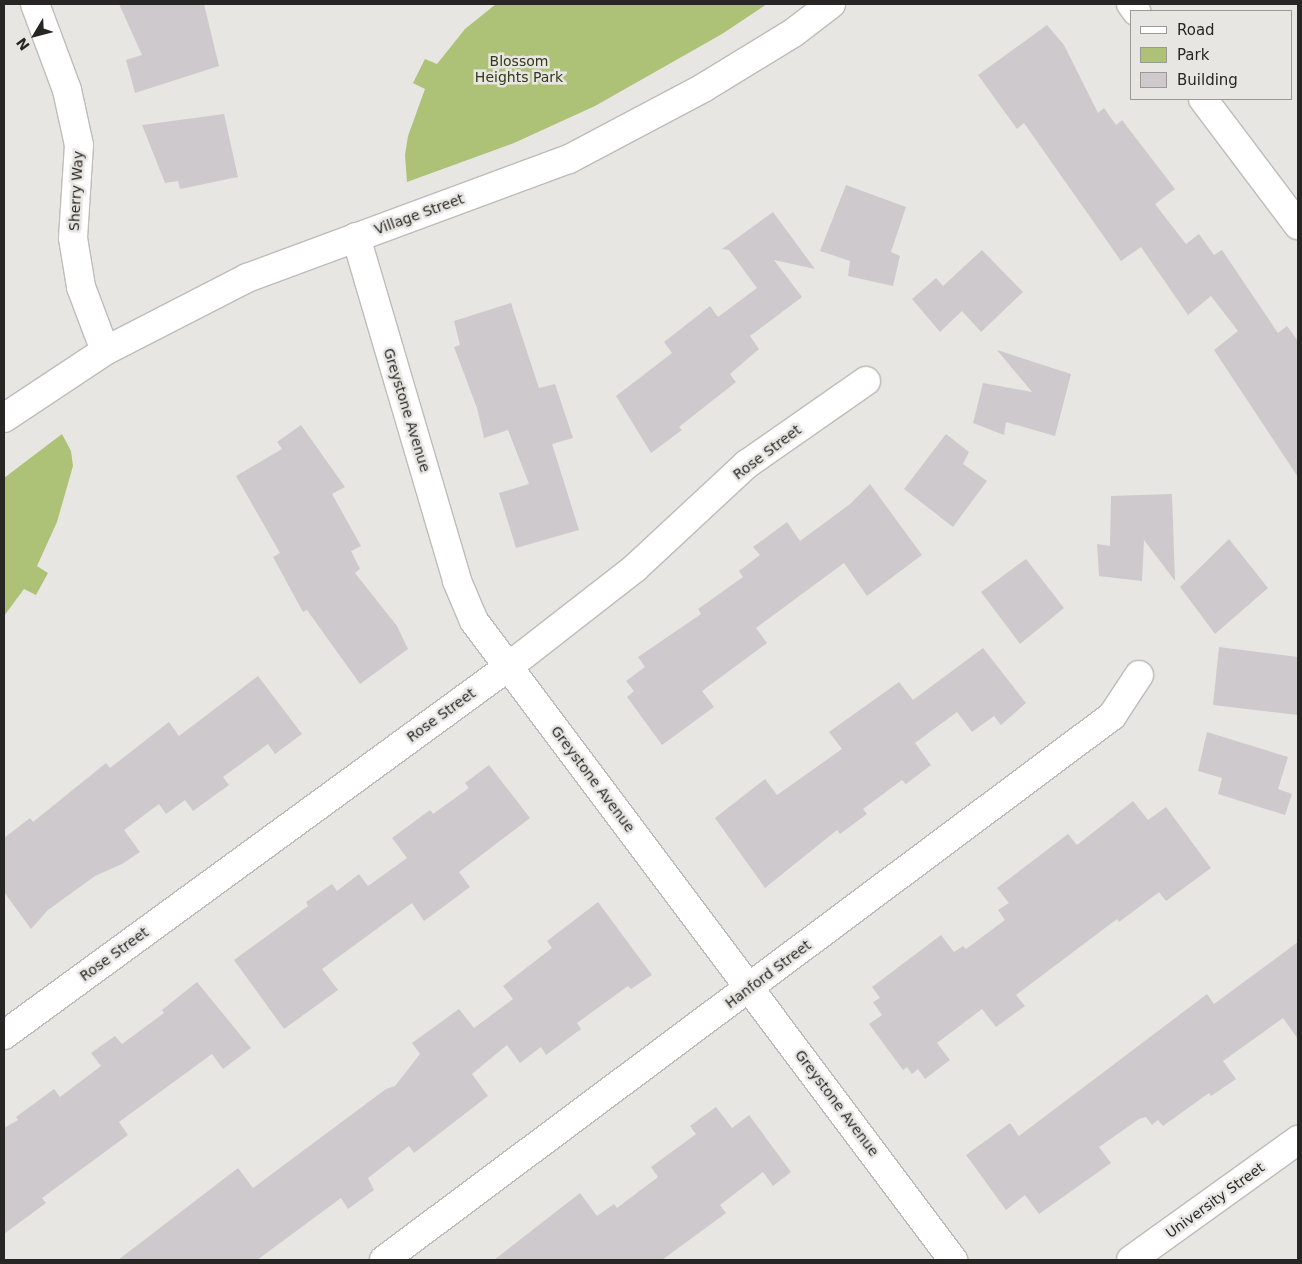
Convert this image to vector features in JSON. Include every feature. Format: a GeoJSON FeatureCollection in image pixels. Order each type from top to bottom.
{"type":"FeatureCollection","features":[{"type":"Feature","properties":{"kind":"street","name":"Sherry Way"},"geometry":{"type":"LineString","coordinates":[[35,4],[67,90],[78,145],[73,238],[81,287],[105,352]]}},
{"type":"Feature","properties":{"kind":"street","name":"Village Street"},"geometry":{"type":"LineString","coordinates":[[4,418],[105,352],[247,278],[569,159],[704,88],[793,33],[831,4]]}},
{"type":"Feature","properties":{"kind":"street"},"geometry":{"type":"LineString","coordinates":[[1204,100],[1298,225]]}},
{"type":"Feature","properties":{"kind":"street","name":"Greystone Avenue"},"geometry":{"type":"LineString","coordinates":[[356,237],[464,602],[474,621],[751,988],[953,1260]]}},
{"type":"Feature","properties":{"kind":"street","name":"Rose Street"},"geometry":{"type":"LineString","coordinates":[[4,1035],[508,667],[635,568],[747,464],[866,381]]}},
{"type":"Feature","properties":{"kind":"street","name":"Hanford Street"},"geometry":{"type":"LineString","coordinates":[[384,1260],[751,988],[1112,716],[1139,675]]}},
{"type":"Feature","properties":{"kind":"street","name":"University Street"},"geometry":{"type":"LineString","coordinates":[[1131,1260],[1298,1140]]}},
{"type":"Feature","properties":{"kind":"green space","name":"Blossom Heights Park"},"geometry":{"type":"Polygon","coordinates":[[[496,4],[767,4],[722,34],[595,106],[514,143],[407,182],[405,155],[408,136],[425,89],[413,83],[425,59],[437,64],[465,29],[496,4]]]}},
{"type":"Feature","properties":{"kind":"green space"},"geometry":{"type":"Polygon","coordinates":[[[62,434],[71,451],[73,466],[57,522],[37,566],[48,573],[36,595],[24,589],[4,616],[4,478],[62,434]]]}},
{"type":"Feature","properties":{"kind":"building"},"geometry":{"type":"Polygon","coordinates":[[[119,4],[204,4],[219,66],[135,93],[126,60],[142,55],[119,4]]]}},
{"type":"Feature","properties":{"kind":"building"},"geometry":{"type":"Polygon","coordinates":[[[1047,25],[1064,45],[1098,113],[1104,108],[1116,125],[1122,120],[1175,189],[1155,204],[1186,244],[1199,234],[1214,255],[1222,250],[1278,333],[1287,326],[1298,341],[1298,477],[1214,350],[1238,331],[1211,296],[1188,315],[1141,247],[1121,261],[1024,123],[1017,129],[978,75],[1047,25]]]}},
{"type":"Feature","properties":{"kind":"building"},"geometry":{"type":"Polygon","coordinates":[[[224,114],[238,177],[180,189],[178,181],[165,183],[142,125],[224,114]]]}},
{"type":"Feature","properties":{"kind":"building"},"geometry":{"type":"Polygon","coordinates":[[[846,185],[906,207],[891,252],[900,256],[893,286],[848,276],[850,261],[820,251],[846,185]]]}},
{"type":"Feature","properties":{"kind":"building"},"geometry":{"type":"Polygon","coordinates":[[[773,212],[815,269],[774,260],[802,297],[750,336],[759,349],[730,374],[736,382],[679,427],[682,430],[651,453],[616,396],[672,353],[664,342],[710,306],[718,317],[757,288],[729,250],[722,249],[773,212]]]}},
{"type":"Feature","properties":{"kind":"building"},"geometry":{"type":"Polygon","coordinates":[[[982,250],[1023,292],[981,332],[962,311],[940,332],[912,299],[936,278],[943,286],[982,250]]]}},
{"type":"Feature","properties":{"kind":"building"},"geometry":{"type":"Polygon","coordinates":[[[511,303],[539,388],[555,384],[573,438],[552,444],[579,530],[516,548],[499,493],[529,484],[508,430],[484,438],[477,408],[454,347],[460,345],[454,321],[511,303]]]}},
{"type":"Feature","properties":{"kind":"building"},"geometry":{"type":"Polygon","coordinates":[[[997,350],[1071,374],[1055,436],[1006,422],[1004,435],[973,423],[983,383],[1032,392],[997,350]]]}},
{"type":"Feature","properties":{"kind":"building"},"geometry":{"type":"Polygon","coordinates":[[[301,425],[345,487],[332,494],[361,546],[351,551],[360,569],[355,573],[397,626],[408,649],[360,684],[307,610],[303,612],[273,557],[280,553],[236,476],[282,449],[277,442],[301,425]]]}},
{"type":"Feature","properties":{"kind":"building"},"geometry":{"type":"Polygon","coordinates":[[[946,434],[969,452],[963,464],[987,481],[953,527],[904,489],[946,434]]]}},
{"type":"Feature","properties":{"kind":"building"},"geometry":{"type":"Polygon","coordinates":[[[870,484],[922,555],[867,596],[844,563],[756,628],[767,643],[702,691],[714,707],[662,745],[627,697],[634,691],[626,681],[645,667],[638,657],[701,614],[698,609],[743,577],[739,571],[760,555],[753,547],[787,522],[800,541],[850,504],[870,484]]]}},
{"type":"Feature","properties":{"kind":"building"},"geometry":{"type":"Polygon","coordinates":[[[1172,494],[1175,581],[1144,540],[1142,581],[1099,576],[1097,544],[1110,546],[1111,496],[1172,494]]]}},
{"type":"Feature","properties":{"kind":"building"},"geometry":{"type":"Polygon","coordinates":[[[1229,539],[1268,588],[1215,634],[1180,587],[1229,539]]]}},
{"type":"Feature","properties":{"kind":"building"},"geometry":{"type":"Polygon","coordinates":[[[1026,559],[1064,608],[1020,644],[981,592],[1026,559]]]}},
{"type":"Feature","properties":{"kind":"building"},"geometry":{"type":"Polygon","coordinates":[[[1219,647],[1298,657],[1298,715],[1213,705],[1219,647]]]}},
{"type":"Feature","properties":{"kind":"building"},"geometry":{"type":"Polygon","coordinates":[[[983,648],[1026,703],[1001,725],[994,716],[972,732],[957,712],[915,743],[931,765],[906,784],[902,780],[863,809],[867,814],[840,834],[837,830],[765,888],[715,818],[765,779],[777,795],[842,749],[829,732],[899,682],[913,700],[983,648]]]}},
{"type":"Feature","properties":{"kind":"building"},"geometry":{"type":"Polygon","coordinates":[[[258,676],[302,734],[275,754],[268,744],[223,777],[229,785],[193,811],[185,800],[166,814],[159,804],[124,830],[140,852],[122,864],[95,876],[48,910],[31,929],[4,892],[4,838],[30,818],[33,822],[106,763],[110,768],[169,722],[179,736],[258,676]]]}},
{"type":"Feature","properties":{"kind":"building"},"geometry":{"type":"Polygon","coordinates":[[[1207,732],[1288,757],[1278,789],[1292,794],[1285,815],[1218,794],[1222,778],[1198,771],[1207,732]]]}},
{"type":"Feature","properties":{"kind":"building"},"geometry":{"type":"Polygon","coordinates":[[[489,765],[530,818],[459,872],[470,887],[424,921],[412,903],[322,969],[338,990],[284,1029],[234,960],[308,906],[306,902],[332,884],[337,891],[359,874],[368,886],[407,858],[392,838],[430,810],[433,814],[469,788],[465,783],[489,765]]]}},
{"type":"Feature","properties":{"kind":"building"},"geometry":{"type":"Polygon","coordinates":[[[1133,801],[1148,820],[1166,807],[1211,868],[1166,901],[1159,892],[1119,922],[1117,919],[1016,995],[1025,1006],[996,1027],[982,1009],[937,1043],[950,1060],[925,1079],[918,1069],[912,1074],[907,1067],[903,1070],[869,1024],[882,1015],[873,1002],[880,998],[872,987],[941,935],[954,952],[963,946],[966,949],[1005,920],[998,910],[1009,903],[997,888],[1068,834],[1077,845],[1133,801]]]}},
{"type":"Feature","properties":{"kind":"building"},"geometry":{"type":"Polygon","coordinates":[[[598,902],[652,975],[631,989],[628,986],[577,1023],[581,1029],[546,1055],[541,1047],[520,1063],[507,1045],[472,1074],[488,1096],[414,1153],[409,1146],[368,1178],[374,1190],[348,1209],[341,1198],[257,1260],[118,1260],[238,1168],[253,1188],[386,1089],[395,1086],[420,1054],[412,1043],[459,1009],[474,1028],[513,999],[503,986],[552,948],[547,941],[598,902]]]}},
{"type":"Feature","properties":{"kind":"building"},"geometry":{"type":"Polygon","coordinates":[[[1298,942],[1298,1039],[1283,1018],[1223,1061],[1236,1079],[1211,1096],[1209,1093],[1163,1126],[1158,1120],[1152,1125],[1146,1117],[1139,1119],[1099,1147],[1111,1163],[1039,1214],[1025,1195],[1006,1210],[966,1155],[1010,1123],[1019,1136],[1207,994],[1214,1004],[1298,942]]]}},
{"type":"Feature","properties":{"kind":"building"},"geometry":{"type":"Polygon","coordinates":[[[197,982],[251,1048],[223,1069],[212,1054],[119,1122],[128,1135],[42,1198],[46,1203],[4,1234],[4,1128],[18,1120],[16,1117],[54,1089],[60,1097],[101,1066],[91,1053],[115,1036],[122,1044],[164,1013],[162,1010],[197,982]]]}},
{"type":"Feature","properties":{"kind":"building"},"geometry":{"type":"Polygon","coordinates":[[[716,1107],[732,1128],[749,1115],[791,1172],[773,1186],[763,1172],[720,1205],[726,1213],[662,1260],[494,1260],[580,1193],[597,1216],[614,1204],[617,1208],[658,1177],[651,1167],[696,1134],[690,1126],[716,1107]]]}}]}
